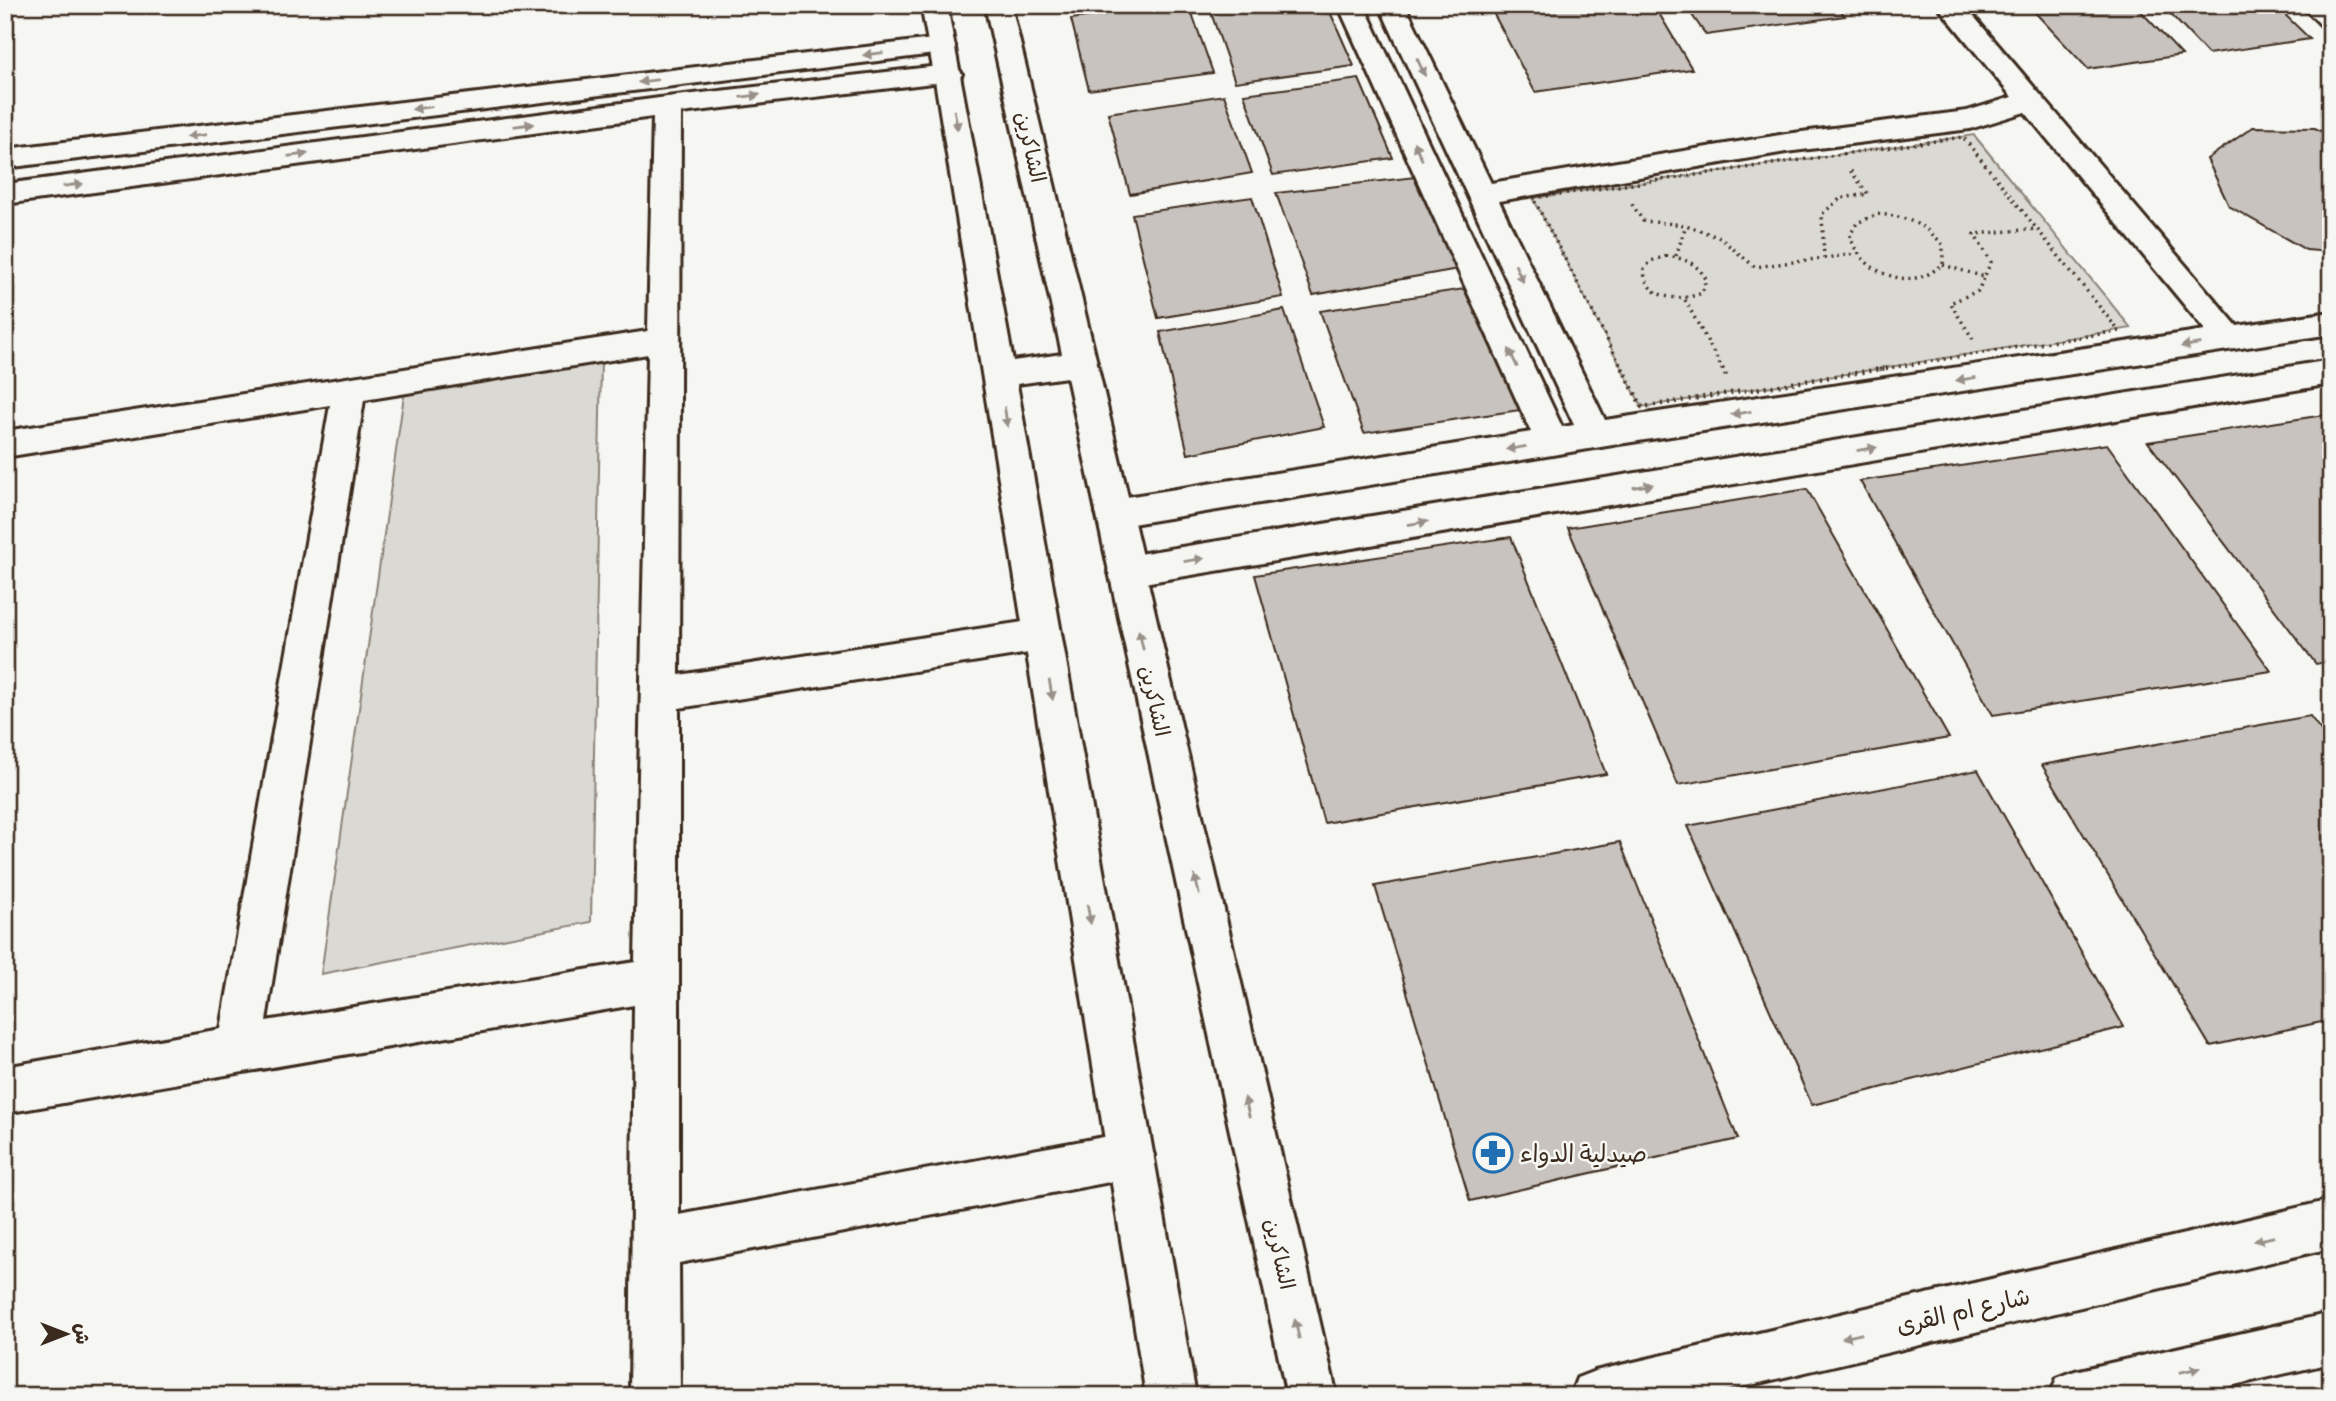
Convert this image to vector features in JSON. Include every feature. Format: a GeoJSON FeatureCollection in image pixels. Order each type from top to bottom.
{"type":"FeatureCollection","features":[{"type":"Feature","properties":{"kind":"street"},"geometry":{"type":"LineString","coordinates":[[934,5],[1171,1396]]}},
{"type":"Feature","properties":{"kind":"street","name":"الشاكرين"},"geometry":{"type":"LineString","coordinates":[[998,5],[1081,363],[1312,1396]]}},
{"type":"Feature","properties":{"kind":"street"},"geometry":{"type":"LineString","coordinates":[[1351,5],[1552,442]]}},
{"type":"Feature","properties":{"kind":"street"},"geometry":{"type":"LineString","coordinates":[[1392,5],[1595,435]]}},
{"type":"Feature","properties":{"kind":"street"},"geometry":{"type":"LineString","coordinates":[[1950,5],[2230,339]]}},
{"type":"Feature","properties":{"kind":"street"},"geometry":{"type":"LineString","coordinates":[[2314,5],[2331,20]]}},
{"type":"Feature","properties":{"kind":"street"},"geometry":{"type":"LineString","coordinates":[[945,60],[667,106],[7,197],[15,158],[945,60]]}},
{"type":"Feature","properties":{"kind":"street"},"geometry":{"type":"LineString","coordinates":[[1481,194],[1786,143],[1970,120],[2030,101]]}},
{"type":"Feature","properties":{"kind":"street"},"geometry":{"type":"LineString","coordinates":[[655,1396],[656,980],[667,106]]}},
{"type":"Feature","properties":{"kind":"street"},"geometry":{"type":"LineString","coordinates":[[1114,513],[1595,435],[2331,323]]}},
{"type":"Feature","properties":{"kind":"street"},"geometry":{"type":"LineString","coordinates":[[5,444],[664,340]]}},
{"type":"Feature","properties":{"kind":"street"},"geometry":{"type":"LineString","coordinates":[[999,375],[1081,363]]}},
{"type":"Feature","properties":{"kind":"street"},"geometry":{"type":"LineString","coordinates":[[1126,571],[2331,372]]}},
{"type":"Feature","properties":{"kind":"street"},"geometry":{"type":"LineString","coordinates":[[240,1048],[349,389]]}},
{"type":"Feature","properties":{"kind":"street"},"geometry":{"type":"LineString","coordinates":[[661,694],[1042,635]]}},
{"type":"Feature","properties":{"kind":"street"},"geometry":{"type":"LineString","coordinates":[[5,1090],[240,1048],[656,980]]}},
{"type":"Feature","properties":{"kind":"street"},"geometry":{"type":"LineString","coordinates":[[656,1243],[1131,1155]]}},
{"type":"Feature","properties":{"kind":"street","name":"شارع ام القرى"},"geometry":{"type":"LineString","coordinates":[[1595,1396],[2331,1224]]}},
{"type":"Feature","properties":{"kind":"street"},"geometry":{"type":"LineString","coordinates":[[2090,1395],[2331,1338]]}},
{"type":"Feature","properties":{"kind":"path"},"geometry":{"type":"LineString","coordinates":[[1963,137],[2119,331],[1642,407],[1533,198],[1620,186],[1963,137]]}},
{"type":"Feature","properties":{"kind":"path"},"geometry":{"type":"LineString","coordinates":[[1824,258],[1822,214],[1841,198],[1868,194],[1839,155]]}},
{"type":"Feature","properties":{"kind":"path"},"geometry":{"type":"LineString","coordinates":[[1620,186],[1643,221],[1685,225],[1720,238],[1755,267],[1855,254]]}},
{"type":"Feature","properties":{"kind":"path"},"geometry":{"type":"LineString","coordinates":[[1943,265],[1943,245],[1936,235],[1925,226],[1894,215],[1864,217],[1854,223],[1849,232],[1849,243],[1855,254],[1878,272],[1910,279],[1924,277],[1943,265],[1984,277]]}},
{"type":"Feature","properties":{"kind":"path"},"geometry":{"type":"LineString","coordinates":[[1676,256],[1685,225]]}},
{"type":"Feature","properties":{"kind":"path"},"geometry":{"type":"LineString","coordinates":[[1982,353],[1950,303],[1978,291],[1992,262],[1974,234],[2037,229]]}},
{"type":"Feature","properties":{"kind":"path"},"geometry":{"type":"LineString","coordinates":[[1666,256],[1676,256],[1696,265],[1706,279],[1702,293],[1685,300],[1654,292],[1643,279],[1645,266],[1650,261],[1666,256]]}},
{"type":"Feature","properties":{"kind":"path"},"geometry":{"type":"LineString","coordinates":[[1685,300],[1735,392]]}},
{"type":"Feature","properties":{"kind":"shaded area"},"geometry":{"type":"Polygon","coordinates":[[[1974,135],[2131,328],[1642,407],[1533,198],[1974,135]]]}},
{"type":"Feature","properties":{"kind":"shaded area"},"geometry":{"type":"Polygon","coordinates":[[[601,358],[591,922],[321,974],[405,388],[601,358]]]}},
{"type":"Feature","properties":{"kind":"building"},"geometry":{"type":"Polygon","coordinates":[[[1189,5],[1213,73],[1089,90],[1071,19],[1189,5]]]}},
{"type":"Feature","properties":{"kind":"building"},"geometry":{"type":"Polygon","coordinates":[[[1327,5],[1354,66],[1235,82],[1209,7],[1327,5]]]}},
{"type":"Feature","properties":{"kind":"building"},"geometry":{"type":"Polygon","coordinates":[[[1489,5],[1654,5],[1692,69],[1535,92],[1489,5]]]}},
{"type":"Feature","properties":{"kind":"building"},"geometry":{"type":"Polygon","coordinates":[[[1685,5],[1837,5],[1845,16],[1706,35],[1685,5]]]}},
{"type":"Feature","properties":{"kind":"building"},"geometry":{"type":"Polygon","coordinates":[[[2028,5],[2135,5],[2182,55],[2088,69],[2028,5]]]}},
{"type":"Feature","properties":{"kind":"building"},"geometry":{"type":"Polygon","coordinates":[[[2162,5],[2275,5],[2310,39],[2208,54],[2162,5]]]}},
{"type":"Feature","properties":{"kind":"building"},"geometry":{"type":"Polygon","coordinates":[[[1359,79],[1393,158],[1273,175],[1244,94],[1359,79]]]}},
{"type":"Feature","properties":{"kind":"building"},"geometry":{"type":"Polygon","coordinates":[[[1224,95],[1252,173],[1130,194],[1108,113],[1224,95]]]}},
{"type":"Feature","properties":{"kind":"building"},"geometry":{"type":"Polygon","coordinates":[[[2253,127],[2315,128],[2331,136],[2331,252],[2306,250],[2229,206],[2207,159],[2253,127]]]}},
{"type":"Feature","properties":{"kind":"building"},"geometry":{"type":"Polygon","coordinates":[[[1415,177],[1458,269],[1313,295],[1276,193],[1415,177]]]}},
{"type":"Feature","properties":{"kind":"building"},"geometry":{"type":"Polygon","coordinates":[[[1252,197],[1283,297],[1158,318],[1132,214],[1252,197]]]}},
{"type":"Feature","properties":{"kind":"building"},"geometry":{"type":"Polygon","coordinates":[[[1464,289],[1520,410],[1364,433],[1320,311],[1464,289]]]}},
{"type":"Feature","properties":{"kind":"building"},"geometry":{"type":"Polygon","coordinates":[[[1284,310],[1324,427],[1188,454],[1160,332],[1284,310]]]}},
{"type":"Feature","properties":{"kind":"building"},"geometry":{"type":"Polygon","coordinates":[[[2331,414],[2331,661],[2316,664],[2148,442],[2331,414]]]}},
{"type":"Feature","properties":{"kind":"building"},"geometry":{"type":"Polygon","coordinates":[[[2107,444],[2271,671],[1993,715],[1860,481],[2107,444]]]}},
{"type":"Feature","properties":{"kind":"building"},"geometry":{"type":"Polygon","coordinates":[[[1807,489],[1949,738],[1678,785],[1568,528],[1807,489]]]}},
{"type":"Feature","properties":{"kind":"building"},"geometry":{"type":"Polygon","coordinates":[[[1511,537],[1606,774],[1324,823],[1255,575],[1511,537]]]}},
{"type":"Feature","properties":{"kind":"building"},"geometry":{"type":"Polygon","coordinates":[[[2310,716],[2331,744],[2331,1020],[2210,1046],[2042,765],[2310,716]]]}},
{"type":"Feature","properties":{"kind":"building"},"geometry":{"type":"Polygon","coordinates":[[[1978,770],[2124,1027],[1812,1105],[1688,826],[1978,770]]]}},
{"type":"Feature","properties":{"kind":"building"},"geometry":{"type":"Polygon","coordinates":[[[1620,842],[1738,1139],[1470,1201],[1375,886],[1620,842]]]}},
{"type":"Feature","properties":{"kind":"place","name":"صيدلية الدواء"},"geometry":{"type":"Point","coordinates":[1493,1153]}}]}
